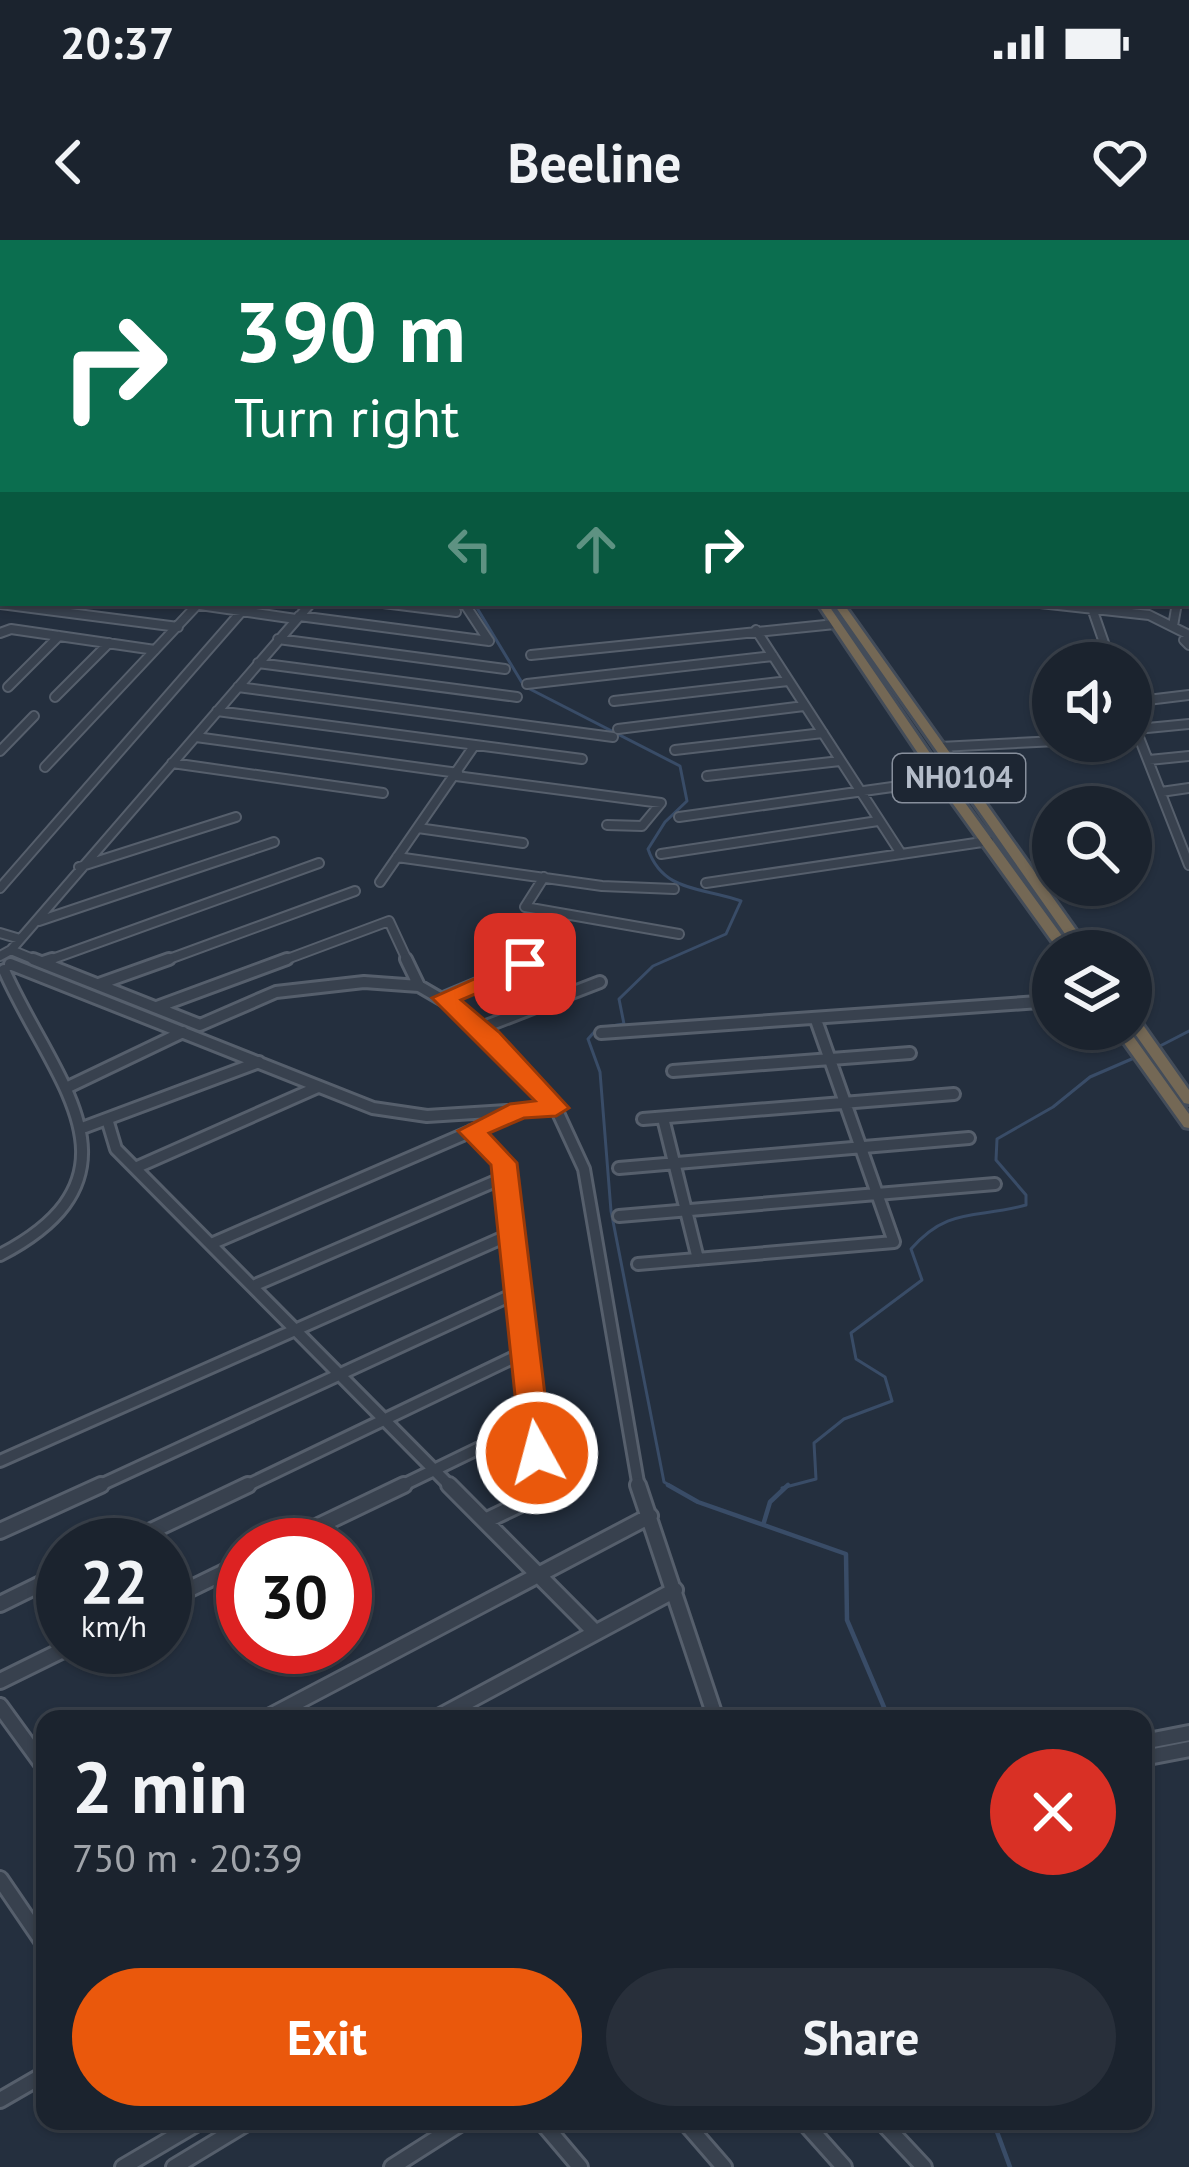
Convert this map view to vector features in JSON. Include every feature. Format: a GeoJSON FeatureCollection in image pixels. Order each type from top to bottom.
{"type":"FeatureCollection","features":[{"type":"Feature","properties":{"kind":"highway","name":"NH0104"},"geometry":{"type":"LineString","coordinates":[[824,606],[1051,930]]}},
{"type":"Feature","properties":{"kind":"highway","name":"NH0104"},"geometry":{"type":"LineString","coordinates":[[840,606],[1069,930]]}},
{"type":"Feature","properties":{"kind":"highway"},"geometry":{"type":"LineString","coordinates":[[1152,1048],[1189,1100]]}},
{"type":"Feature","properties":{"kind":"highway"},"geometry":{"type":"LineString","coordinates":[[1136,1050],[1189,1124]]}},
{"type":"Feature","properties":{"kind":"street"},"geometry":{"type":"LineString","coordinates":[[16,606],[178,626]]}},
{"type":"Feature","properties":{"kind":"street"},"geometry":{"type":"LineString","coordinates":[[45,767],[196,606]]}},
{"type":"Feature","properties":{"kind":"street"},"geometry":{"type":"LineString","coordinates":[[0,1255],[24,1244],[63,1208],[85,1162],[85,1127],[11,990],[4,964],[78,868],[308,606]]}},
{"type":"Feature","properties":{"kind":"street"},"geometry":{"type":"LineString","coordinates":[[407,606],[456,612]]}},
{"type":"Feature","properties":{"kind":"street"},"geometry":{"type":"LineString","coordinates":[[0,888],[246,607],[491,640],[466,606]]}},
{"type":"Feature","properties":{"kind":"street"},"geometry":{"type":"LineString","coordinates":[[1065,606],[1093,611],[1121,607],[1159,617],[1189,634],[1184,640],[1189,645]]}},
{"type":"Feature","properties":{"kind":"street"},"geometry":{"type":"LineString","coordinates":[[1173,626],[1177,606],[1189,610]]}},
{"type":"Feature","properties":{"kind":"street"},"geometry":{"type":"LineString","coordinates":[[1093,611],[1104,642]]}},
{"type":"Feature","properties":{"kind":"street"},"geometry":{"type":"LineString","coordinates":[[531,655],[836,624]]}},
{"type":"Feature","properties":{"kind":"street"},"geometry":{"type":"LineString","coordinates":[[0,633],[11,629],[154,650]]}},
{"type":"Feature","properties":{"kind":"street"},"geometry":{"type":"LineString","coordinates":[[756,630],[900,852]]}},
{"type":"Feature","properties":{"kind":"street"},"geometry":{"type":"LineString","coordinates":[[8,687],[58,636]]}},
{"type":"Feature","properties":{"kind":"street"},"geometry":{"type":"LineString","coordinates":[[278,639],[505,669]]}},
{"type":"Feature","properties":{"kind":"street"},"geometry":{"type":"LineString","coordinates":[[55,697],[109,643]]}},
{"type":"Feature","properties":{"kind":"street"},"geometry":{"type":"LineString","coordinates":[[527,684],[773,656]]}},
{"type":"Feature","properties":{"kind":"street"},"geometry":{"type":"LineString","coordinates":[[258,663],[517,697]]}},
{"type":"Feature","properties":{"kind":"street"},"geometry":{"type":"LineString","coordinates":[[614,701],[788,681]]}},
{"type":"Feature","properties":{"kind":"street"},"geometry":{"type":"LineString","coordinates":[[238,687],[615,733],[804,706]]}},
{"type":"Feature","properties":{"kind":"street"},"geometry":{"type":"LineString","coordinates":[[1152,699],[1189,695]]}},
{"type":"Feature","properties":{"kind":"street"},"geometry":{"type":"LineString","coordinates":[[218,711],[582,759]]}},
{"type":"Feature","properties":{"kind":"street"},"geometry":{"type":"LineString","coordinates":[[0,751],[34,716]]}},
{"type":"Feature","properties":{"kind":"street"},"geometry":{"type":"LineString","coordinates":[[1152,732],[1189,724]]}},
{"type":"Feature","properties":{"kind":"street"},"geometry":{"type":"LineString","coordinates":[[675,750],[823,733]]}},
{"type":"Feature","properties":{"kind":"street"},"geometry":{"type":"LineString","coordinates":[[196,737],[661,803],[642,826],[608,825]]}},
{"type":"Feature","properties":{"kind":"street"},"geometry":{"type":"LineString","coordinates":[[940,748],[1032,742]]}},
{"type":"Feature","properties":{"kind":"street"},"geometry":{"type":"LineString","coordinates":[[380,882],[474,746]]}},
{"type":"Feature","properties":{"kind":"street"},"geometry":{"type":"LineString","coordinates":[[1152,760],[1189,756]]}},
{"type":"Feature","properties":{"kind":"street"},"geometry":{"type":"LineString","coordinates":[[706,776],[840,761]]}},
{"type":"Feature","properties":{"kind":"street"},"geometry":{"type":"LineString","coordinates":[[1150,762],[1188,859]]}},
{"type":"Feature","properties":{"kind":"street"},"geometry":{"type":"LineString","coordinates":[[172,764],[383,794]]}},
{"type":"Feature","properties":{"kind":"street"},"geometry":{"type":"LineString","coordinates":[[679,817],[942,780]]}},
{"type":"Feature","properties":{"kind":"street"},"geometry":{"type":"LineString","coordinates":[[1161,792],[1189,788]]}},
{"type":"Feature","properties":{"kind":"street"},"geometry":{"type":"LineString","coordinates":[[78,868],[236,817]]}},
{"type":"Feature","properties":{"kind":"street"},"geometry":{"type":"LineString","coordinates":[[661,854],[878,820]]}},
{"type":"Feature","properties":{"kind":"street"},"geometry":{"type":"LineString","coordinates":[[1172,823],[1189,821]]}},
{"type":"Feature","properties":{"kind":"street"},"geometry":{"type":"LineString","coordinates":[[418,828],[523,843]]}},
{"type":"Feature","properties":{"kind":"street"},"geometry":{"type":"LineString","coordinates":[[706,883],[989,841]]}},
{"type":"Feature","properties":{"kind":"street"},"geometry":{"type":"LineString","coordinates":[[34,923],[274,842]]}},
{"type":"Feature","properties":{"kind":"street"},"geometry":{"type":"LineString","coordinates":[[397,857],[660,892],[674,889]]}},
{"type":"Feature","properties":{"kind":"street"},"geometry":{"type":"LineString","coordinates":[[4,964],[43,962],[319,862]]}},
{"type":"Feature","properties":{"kind":"street"},"geometry":{"type":"LineString","coordinates":[[544,877],[525,907],[679,934]]}},
{"type":"Feature","properties":{"kind":"street"},"geometry":{"type":"LineString","coordinates":[[98,984],[356,891]]}},
{"type":"Feature","properties":{"kind":"street"},"geometry":{"type":"LineString","coordinates":[[157,1007],[389,921],[419,986]]}},
{"type":"Feature","properties":{"kind":"street"},"geometry":{"type":"LineString","coordinates":[[0,933],[20,939]]}},
{"type":"Feature","properties":{"kind":"street"},"geometry":{"type":"LineString","coordinates":[[43,962],[200,1025],[276,992],[364,982],[419,986],[445,998],[481,1028],[556,1108],[584,1169],[633,1468],[716,1710]]}},
{"type":"Feature","properties":{"kind":"street"},"geometry":{"type":"LineString","coordinates":[[4,964],[373,1108],[427,1115],[556,1108]]}},
{"type":"Feature","properties":{"kind":"street"},"geometry":{"type":"LineString","coordinates":[[445,998],[525,964]]}},
{"type":"Feature","properties":{"kind":"street"},"geometry":{"type":"LineString","coordinates":[[481,1028],[600,982]]}},
{"type":"Feature","properties":{"kind":"street"},"geometry":{"type":"LineString","coordinates":[[601,1033],[1032,1003]]}},
{"type":"Feature","properties":{"kind":"street"},"geometry":{"type":"LineString","coordinates":[[638,1264],[894,1242],[894,1226],[815,1020]]}},
{"type":"Feature","properties":{"kind":"street"},"geometry":{"type":"LineString","coordinates":[[66,1088],[183,1032]]}},
{"type":"Feature","properties":{"kind":"street"},"geometry":{"type":"LineString","coordinates":[[673,1071],[910,1053]]}},
{"type":"Feature","properties":{"kind":"street"},"geometry":{"type":"LineString","coordinates":[[85,1127],[259,1062]]}},
{"type":"Feature","properties":{"kind":"street"},"geometry":{"type":"LineString","coordinates":[[135,1168],[318,1087]]}},
{"type":"Feature","properties":{"kind":"street"},"geometry":{"type":"LineString","coordinates":[[643,1119],[954,1094]]}},
{"type":"Feature","properties":{"kind":"street"},"geometry":{"type":"LineString","coordinates":[[211,1244],[519,1110]]}},
{"type":"Feature","properties":{"kind":"street"},"geometry":{"type":"LineString","coordinates":[[663,1118],[698,1259]]}},
{"type":"Feature","properties":{"kind":"street"},"geometry":{"type":"LineString","coordinates":[[106,1119],[116,1149],[595,1632]]}},
{"type":"Feature","properties":{"kind":"street"},"geometry":{"type":"LineString","coordinates":[[471,1131],[499,1156],[505,1177],[540,1484],[526,1501],[485,1521]]}},
{"type":"Feature","properties":{"kind":"street"},"geometry":{"type":"LineString","coordinates":[[619,1168],[969,1138]]}},
{"type":"Feature","properties":{"kind":"street"},"geometry":{"type":"LineString","coordinates":[[253,1286],[505,1177]]}},
{"type":"Feature","properties":{"kind":"street"},"geometry":{"type":"LineString","coordinates":[[620,1216],[995,1184]]}},
{"type":"Feature","properties":{"kind":"street"},"geometry":{"type":"LineString","coordinates":[[0,1461],[511,1234]]}},
{"type":"Feature","properties":{"kind":"street"},"geometry":{"type":"LineString","coordinates":[[0,1531],[518,1292]]}},
{"type":"Feature","properties":{"kind":"street"},"geometry":{"type":"LineString","coordinates":[[178,1518],[525,1352]]}},
{"type":"Feature","properties":{"kind":"street"},"geometry":{"type":"LineString","coordinates":[[335,1518],[533,1422]]}},
{"type":"Feature","properties":{"kind":"street"},"geometry":{"type":"LineString","coordinates":[[282,1710],[650,1516]]}},
{"type":"Feature","properties":{"kind":"street"},"geometry":{"type":"LineString","coordinates":[[0,1604],[36,1586]]}},
{"type":"Feature","properties":{"kind":"street"},"geometry":{"type":"LineString","coordinates":[[452,1710],[675,1590]]}},
{"type":"Feature","properties":{"kind":"street"},"geometry":{"type":"LineString","coordinates":[[0,1681],[36,1664]]}},
{"type":"Feature","properties":{"kind":"street"},"geometry":{"type":"LineString","coordinates":[[0,1706],[36,1756]]}},
{"type":"Feature","properties":{"kind":"street"},"geometry":{"type":"LineString","coordinates":[[1152,1740],[1189,1733]]}},
{"type":"Feature","properties":{"kind":"street"},"geometry":{"type":"LineString","coordinates":[[1152,1756],[1189,1749]]}},
{"type":"Feature","properties":{"kind":"street"},"geometry":{"type":"LineString","coordinates":[[0,1879],[36,1932]]}},
{"type":"Feature","properties":{"kind":"street"},"geometry":{"type":"LineString","coordinates":[[0,2100],[36,2079]]}},
{"type":"Feature","properties":{"kind":"street"},"geometry":{"type":"LineString","coordinates":[[123,2167],[186,2130]]}},
{"type":"Feature","properties":{"kind":"street"},"geometry":{"type":"LineString","coordinates":[[174,2167],[235,2130]]}},
{"type":"Feature","properties":{"kind":"street"},"geometry":{"type":"LineString","coordinates":[[392,2167],[450,2130]]}},
{"type":"Feature","properties":{"kind":"street"},"geometry":{"type":"LineString","coordinates":[[549,2130],[580,2167]]}},
{"type":"Feature","properties":{"kind":"street"},"geometry":{"type":"LineString","coordinates":[[692,2130],[724,2167]]}},
{"type":"Feature","properties":{"kind":"street"},"geometry":{"type":"LineString","coordinates":[[811,2130],[844,2167]]}},
{"type":"Feature","properties":{"kind":"street"},"geometry":{"type":"LineString","coordinates":[[889,2130],[924,2167]]}},
{"type":"Feature","properties":{"kind":"waterway"},"geometry":{"type":"LineString","coordinates":[[476,606],[524,686],[680,766],[687,801],[665,822],[648,849],[674,881],[741,901],[726,934],[653,966],[619,999],[624,1024],[605,1027]]}},
{"type":"Feature","properties":{"kind":"waterway"},"geometry":{"type":"LineString","coordinates":[[596,1030],[588,1039],[600,1072],[611,1211],[664,1482],[674,1488]]}},
{"type":"Feature","properties":{"kind":"waterway"},"geometry":{"type":"LineString","coordinates":[[1160,1046],[1189,1031]]}},
{"type":"Feature","properties":{"kind":"waterway"},"geometry":{"type":"LineString","coordinates":[[786,1487],[816,1479],[814,1443],[844,1419],[892,1401],[885,1377],[856,1359],[851,1333],[922,1280],[911,1249],[951,1220],[1026,1205],[1026,1195],[996,1160],[997,1139],[1053,1107],[1090,1077],[1134,1058]]}},
{"type":"Feature","properties":{"kind":"waterway"},"geometry":{"type":"LineString","coordinates":[[668,1485],[698,1502],[846,1554],[847,1620],[885,1710]]}},
{"type":"Feature","properties":{"kind":"waterway"},"geometry":{"type":"LineString","coordinates":[[764,1522],[770,1502],[786,1487]]}},
{"type":"Feature","properties":{"kind":"waterway"},"geometry":{"type":"LineString","coordinates":[[782,1488],[786,1487]]}},
{"type":"Feature","properties":{"kind":"waterway"},"geometry":{"type":"LineString","coordinates":[[996,2130],[1010,2167]]}},
{"type":"Feature","properties":{"kind":"route"},"geometry":{"type":"LineString","coordinates":[[525,964],[445,998],[490,1037],[556,1108],[519,1110],[471,1131],[504,1163],[537,1453]]}}]}
